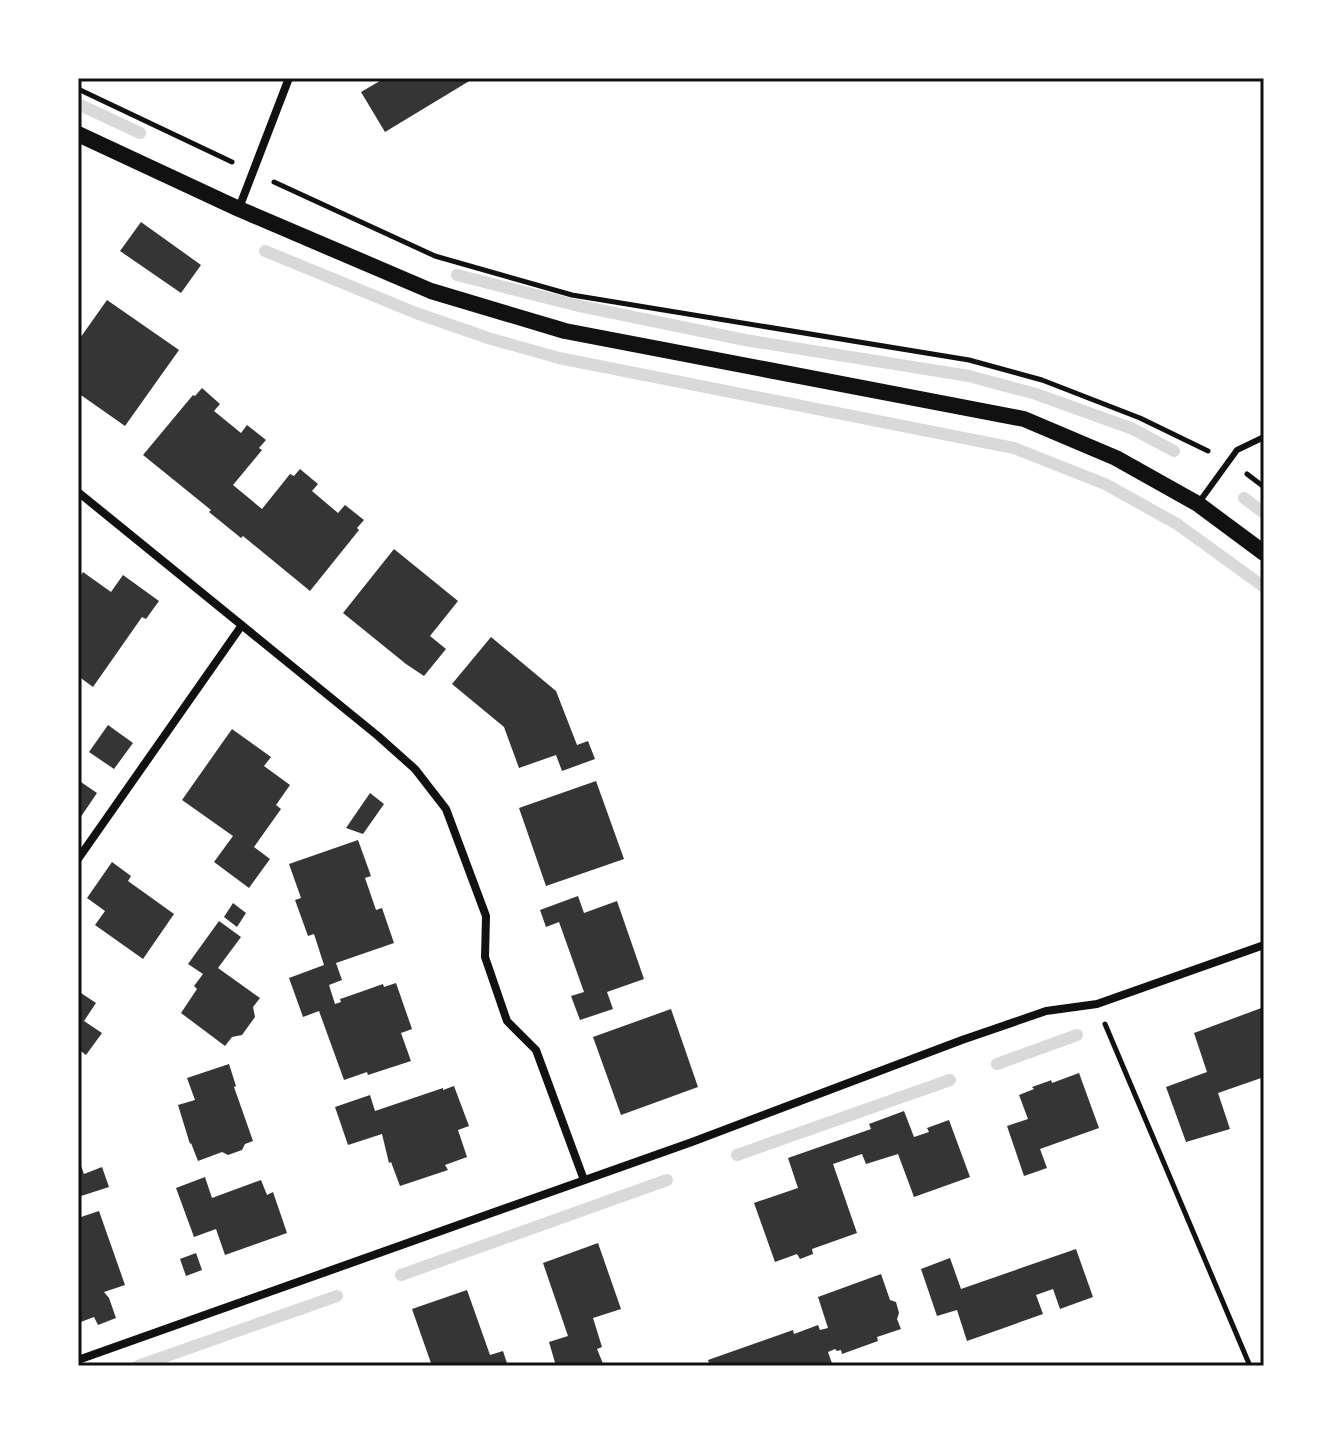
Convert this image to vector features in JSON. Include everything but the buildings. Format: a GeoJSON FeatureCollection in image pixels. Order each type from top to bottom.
{"type":"FeatureCollection","features":[{"type":"Feature","properties":{"kind":"main road"},"geometry":{"type":"LineString","coordinates":[[78,134],[239,209],[431,291],[565,331],[1024,419],[1116,458],[1198,504],[1264,553]]}},
{"type":"Feature","properties":{"kind":"street"},"geometry":{"type":"LineString","coordinates":[[239,209],[289,78]]}},
{"type":"Feature","properties":{"kind":"street"},"geometry":{"type":"LineString","coordinates":[[78,492],[397,752],[415,769],[446,809],[486,916],[485,957],[507,1021],[536,1050],[584,1180]]}},
{"type":"Feature","properties":{"kind":"street"},"geometry":{"type":"LineString","coordinates":[[78,859],[242,625]]}},
{"type":"Feature","properties":{"kind":"street"},"geometry":{"type":"LineString","coordinates":[[78,1360],[692,1142],[962,1040],[1046,1011],[1097,1004],[1264,945]]}},
{"type":"Feature","properties":{"kind":"lane"},"geometry":{"type":"LineString","coordinates":[[1198,504],[1237,450],[1264,437]]}},
{"type":"Feature","properties":{"kind":"path"},"geometry":{"type":"LineString","coordinates":[[78,89],[435,256],[572,295],[969,360],[1042,380],[1140,418],[1229,460],[1264,487]]}},
{"type":"Feature","properties":{"kind":"path"},"geometry":{"type":"LineString","coordinates":[[1097,1004],[1250,1366]]}},
{"type":"Feature","properties":{"kind":"waterway"},"geometry":{"type":"LineString","coordinates":[[78,104],[140,133]]}},
{"type":"Feature","properties":{"kind":"waterway"},"geometry":{"type":"LineString","coordinates":[[265,251],[416,313],[559,358],[1014,448],[1105,484],[1177,524],[1264,587]]}},
{"type":"Feature","properties":{"kind":"waterway"},"geometry":{"type":"LineString","coordinates":[[457,275],[575,305],[745,340],[969,376],[1036,394],[1133,429],[1174,451]]}},
{"type":"Feature","properties":{"kind":"waterway"},"geometry":{"type":"LineString","coordinates":[[1244,498],[1264,513]]}},
{"type":"Feature","properties":{"kind":"waterway"},"geometry":{"type":"LineString","coordinates":[[997,1064],[1077,1035]]}},
{"type":"Feature","properties":{"kind":"waterway"},"geometry":{"type":"LineString","coordinates":[[737,1155],[950,1080]]}},
{"type":"Feature","properties":{"kind":"waterway"},"geometry":{"type":"LineString","coordinates":[[401,1275],[667,1180]]}},
{"type":"Feature","properties":{"kind":"waterway"},"geometry":{"type":"LineString","coordinates":[[138,1366],[337,1296]]}}]}
